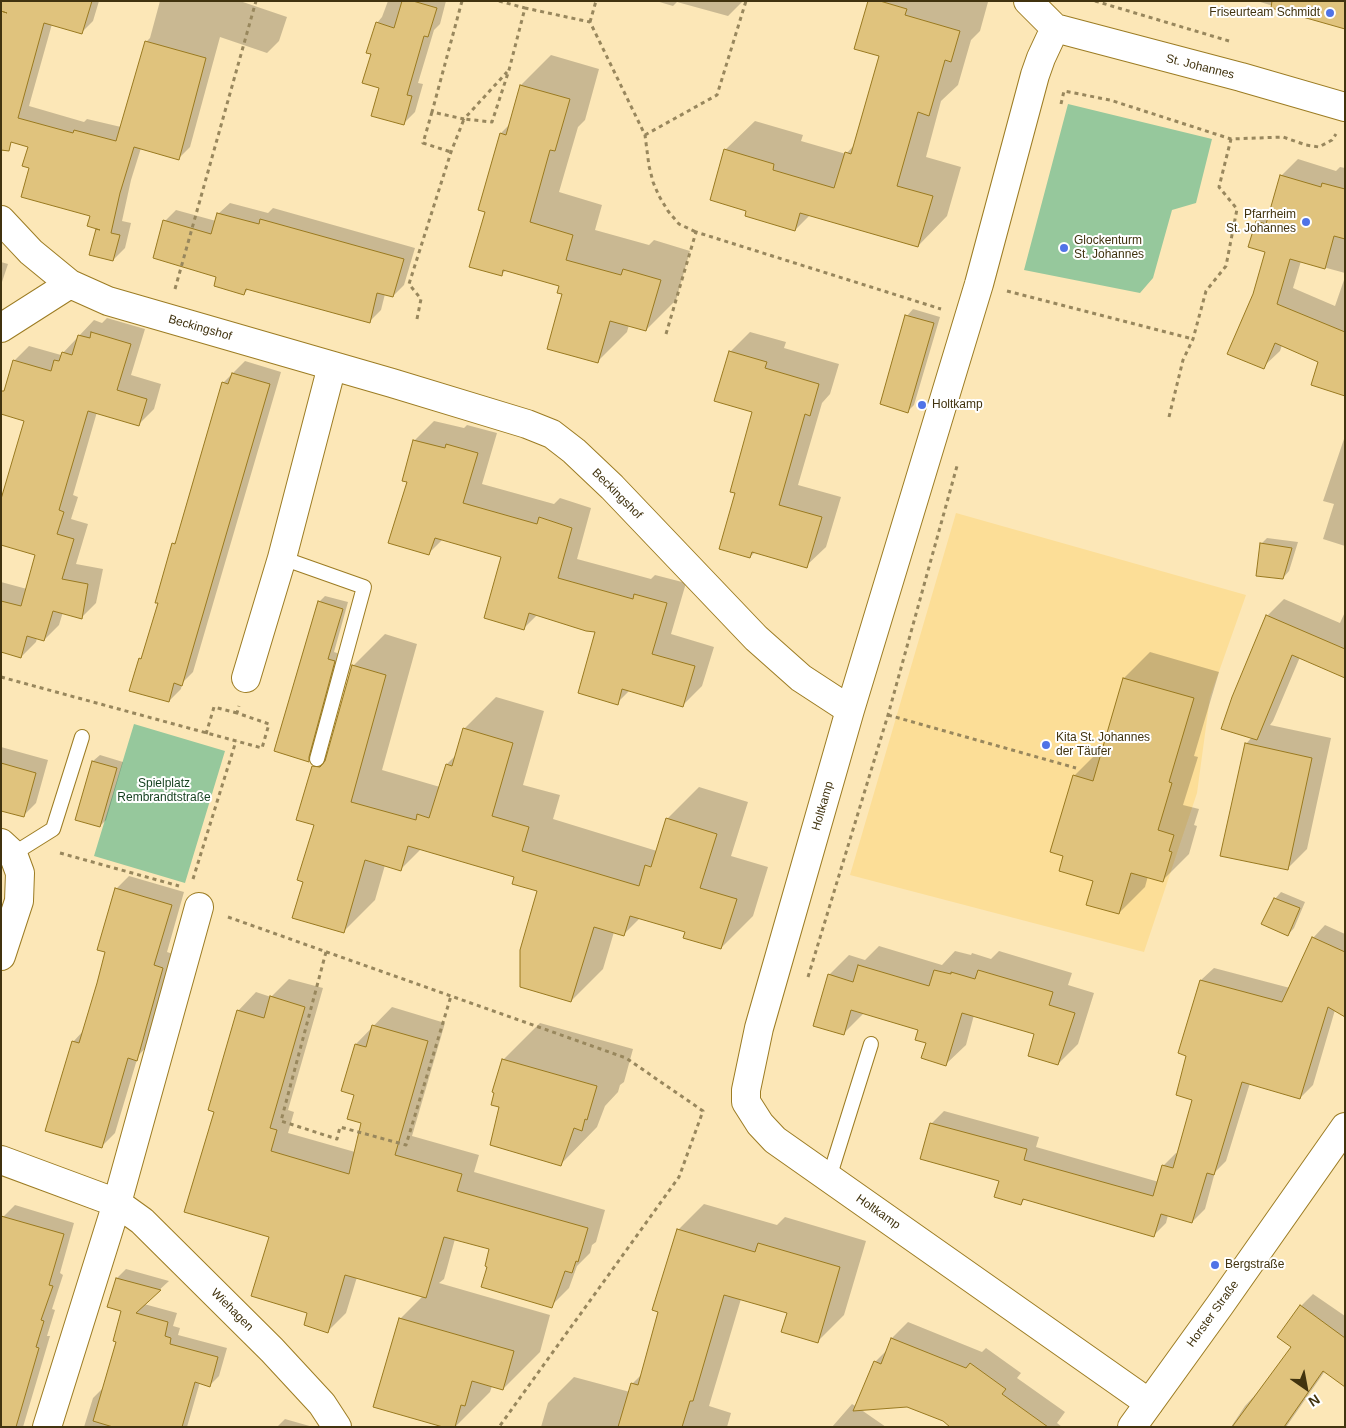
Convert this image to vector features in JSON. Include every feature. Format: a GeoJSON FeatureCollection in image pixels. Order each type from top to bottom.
{"type":"FeatureCollection","features":[{"type":"Feature","properties":{"kind":"street","name":"St. Johannes"},"geometry":{"type":"LineString","coordinates":[[1039,10],[1241,77],[1345,107]]}},
{"type":"Feature","properties":{"kind":"street","name":"Holtkamp"},"geometry":{"type":"LineString","coordinates":[[1039,10],[1041,58],[979,284],[850,710],[759,1028],[746,1090],[746,1102],[760,1124],[775,1140],[1149,1403]]}},
{"type":"Feature","properties":{"kind":"street","name":"Beckingshof"},"geometry":{"type":"LineString","coordinates":[[1,220],[31,252],[70,284],[108,301],[518,421],[552,434],[574,450],[612,487],[756,638],[801,678],[850,710]]}},
{"type":"Feature","properties":{"kind":"street"},"geometry":{"type":"LineString","coordinates":[[1,328],[70,284]]}},
{"type":"Feature","properties":{"kind":"street"},"geometry":{"type":"LineString","coordinates":[[246,678],[282,558],[332,366]]}},
{"type":"Feature","properties":{"kind":"street"},"geometry":{"type":"LineString","coordinates":[[1,956],[19,901],[20,873],[7,848]]}},
{"type":"Feature","properties":{"kind":"street"},"geometry":{"type":"LineString","coordinates":[[47,1427],[117,1203],[195,898]]}},
{"type":"Feature","properties":{"kind":"street","name":"Horster Straße"},"geometry":{"type":"LineString","coordinates":[[1132,1427],[1344,1128]]}},
{"type":"Feature","properties":{"kind":"street","name":"Wiehagen"},"geometry":{"type":"LineString","coordinates":[[1,1160],[117,1203],[142,1221],[272,1350],[322,1404],[337,1427]]}},
{"type":"Feature","properties":{"kind":"lane"},"geometry":{"type":"LineString","coordinates":[[282,558],[364,587],[317,759]]}},
{"type":"Feature","properties":{"kind":"lane"},"geometry":{"type":"LineString","coordinates":[[7,848],[53,829],[82,737]]}},
{"type":"Feature","properties":{"kind":"lane"},"geometry":{"type":"LineString","coordinates":[[829,1178],[871,1044]]}},
{"type":"Feature","properties":{"kind":"path"},"geometry":{"type":"LineString","coordinates":[[167,318],[256,1]]}},
{"type":"Feature","properties":{"kind":"path"},"geometry":{"type":"LineString","coordinates":[[452,152],[423,143],[462,1]]}},
{"type":"Feature","properties":{"kind":"path"},"geometry":{"type":"LineString","coordinates":[[499,1],[590,22]]}},
{"type":"Feature","properties":{"kind":"path"},"geometry":{"type":"LineString","coordinates":[[596,1],[590,22],[645,135],[651,174],[659,196],[679,224],[696,232],[968,317]]}},
{"type":"Feature","properties":{"kind":"path"},"geometry":{"type":"LineString","coordinates":[[645,135],[717,95],[746,1]]}},
{"type":"Feature","properties":{"kind":"path"},"geometry":{"type":"LineString","coordinates":[[432,112],[464,119],[492,122],[509,70],[525,8]]}},
{"type":"Feature","properties":{"kind":"path"},"geometry":{"type":"LineString","coordinates":[[417,319],[421,299],[409,284],[464,119],[509,70]]}},
{"type":"Feature","properties":{"kind":"path"},"geometry":{"type":"LineString","coordinates":[[1059,110],[1064,91],[1110,100],[1231,139],[1283,137],[1306,145],[1319,147],[1332,140],[1337,133],[1345,107]]}},
{"type":"Feature","properties":{"kind":"path"},"geometry":{"type":"LineString","coordinates":[[1169,417],[1183,360],[1193,339],[1206,292],[1226,266],[1237,209],[1219,187],[1231,139]]}},
{"type":"Feature","properties":{"kind":"path"},"geometry":{"type":"LineString","coordinates":[[666,334],[696,232]]}},
{"type":"Feature","properties":{"kind":"path"},"geometry":{"type":"LineString","coordinates":[[1007,291],[1010,282]]}},
{"type":"Feature","properties":{"kind":"path"},"geometry":{"type":"LineString","coordinates":[[979,284],[1193,339]]}},
{"type":"Feature","properties":{"kind":"path"},"geometry":{"type":"LineString","coordinates":[[808,976],[888,715],[958,462]]}},
{"type":"Feature","properties":{"kind":"path"},"geometry":{"type":"LineString","coordinates":[[1,677],[206,734],[262,748],[269,724],[214,707],[206,734]]}},
{"type":"Feature","properties":{"kind":"path"},"geometry":{"type":"LineString","coordinates":[[237,713],[246,678]]}},
{"type":"Feature","properties":{"kind":"path"},"geometry":{"type":"LineString","coordinates":[[888,715],[1076,768]]}},
{"type":"Feature","properties":{"kind":"path"},"geometry":{"type":"LineString","coordinates":[[195,898],[236,741]]}},
{"type":"Feature","properties":{"kind":"path"},"geometry":{"type":"LineString","coordinates":[[58,852],[195,898],[326,952],[626,1058],[703,1111],[678,1176],[499,1427]]}},
{"type":"Feature","properties":{"kind":"path"},"geometry":{"type":"LineString","coordinates":[[326,952],[281,1121],[337,1139],[340,1127],[406,1145],[451,996]]}},
{"type":"Feature","properties":{"kind":"shaded area","name":"Kita St. Johannes der Täufer"},"geometry":{"type":"Polygon","coordinates":[[[956,513],[1246,595],[1210,697],[1197,793],[1144,952],[850,875],[956,513]]]}},
{"type":"Feature","properties":{"kind":"green space"},"geometry":{"type":"Polygon","coordinates":[[[1068,104],[1212,139],[1196,203],[1172,210],[1153,278],[1140,293],[1024,270],[1068,104]]]}},
{"type":"Feature","properties":{"kind":"green space","name":"Spielplatz Rembrandtstraße"},"geometry":{"type":"Polygon","coordinates":[[[134,724],[225,751],[185,883],[94,856],[134,724]]]}},
{"type":"Feature","properties":{"kind":"building"},"geometry":{"type":"Polygon","coordinates":[[[1,1],[92,1],[82,34],[44,23],[18,118],[73,133],[74,130],[116,141],[145,41],[206,58],[179,160],[134,147],[120,193],[111,233],[120,235],[113,261],[89,255],[96,229],[100,230],[87,226],[90,216],[21,197],[29,168],[22,166],[28,147],[11,142],[9,151],[1,150],[1,1]]]}},
{"type":"Feature","properties":{"kind":"building"},"geometry":{"type":"Polygon","coordinates":[[[402,1],[413,1],[437,8],[428,37],[424,36],[407,95],[412,96],[404,125],[371,116],[379,88],[362,83],[371,54],[366,53],[376,22],[394,28],[402,1]]]}},
{"type":"Feature","properties":{"kind":"building"},"geometry":{"type":"Polygon","coordinates":[[[868,1],[880,1],[907,9],[905,15],[960,31],[951,62],[945,60],[929,116],[918,112],[897,186],[933,196],[918,247],[800,213],[795,231],[745,216],[746,211],[710,200],[724,149],[774,164],[773,170],[834,188],[845,152],[851,154],[879,56],[854,49],[868,1]]]}},
{"type":"Feature","properties":{"kind":"building"},"geometry":{"type":"Polygon","coordinates":[[[1272,1],[1345,1],[1345,29],[1271,8],[1272,1]]]}},
{"type":"Feature","properties":{"kind":"building"},"geometry":{"type":"Polygon","coordinates":[[[520,85],[570,99],[555,151],[550,150],[530,222],[573,235],[566,260],[621,275],[623,269],[661,280],[646,331],[610,321],[598,363],[547,349],[562,294],[557,293],[559,286],[503,270],[502,276],[469,267],[485,212],[478,210],[500,133],[506,135],[520,85]]]}},
{"type":"Feature","properties":{"kind":"building"},"geometry":{"type":"Polygon","coordinates":[[[1280,175],[1321,187],[1322,183],[1345,189],[1345,239],[1334,236],[1325,269],[1290,259],[1277,304],[1345,332],[1345,396],[1311,385],[1318,362],[1275,343],[1264,369],[1227,354],[1253,294],[1265,252],[1248,247],[1256,221],[1266,224],[1280,175]]]}},
{"type":"Feature","properties":{"kind":"building"},"geometry":{"type":"Polygon","coordinates":[[[217,213],[259,224],[260,219],[404,259],[393,297],[377,293],[370,323],[246,289],[244,295],[214,286],[216,277],[153,258],[163,220],[211,234],[217,213]]]}},
{"type":"Feature","properties":{"kind":"building"},"geometry":{"type":"Polygon","coordinates":[[[905,315],[934,323],[908,413],[880,404],[905,315]]]}},
{"type":"Feature","properties":{"kind":"building"},"geometry":{"type":"Polygon","coordinates":[[[91,332],[131,344],[117,390],[147,399],[139,426],[88,411],[59,510],[64,512],[57,534],[74,539],[62,579],[88,584],[82,619],[53,611],[44,641],[27,636],[21,658],[1,652],[1,601],[21,606],[35,555],[1,545],[1,499],[24,421],[1,414],[1,391],[4,391],[13,360],[51,371],[54,360],[59,361],[62,352],[72,355],[78,335],[90,338],[91,332]]]}},
{"type":"Feature","properties":{"kind":"building"},"geometry":{"type":"Polygon","coordinates":[[[729,351],[767,362],[765,368],[819,384],[810,416],[805,414],[779,505],[822,517],[807,568],[752,552],[750,558],[719,549],[735,493],[730,492],[752,412],[714,401],[729,351]]]}},
{"type":"Feature","properties":{"kind":"building"},"geometry":{"type":"Polygon","coordinates":[[[232,373],[270,384],[182,686],[174,683],[169,702],[129,691],[158,603],[155,603],[172,543],[175,544],[222,382],[228,384],[232,373]]]}},
{"type":"Feature","properties":{"kind":"building"},"geometry":{"type":"Polygon","coordinates":[[[413,440],[445,448],[446,444],[478,453],[463,503],[537,524],[539,517],[572,528],[558,578],[633,599],[634,594],[667,603],[652,654],[695,666],[683,707],[622,689],[618,705],[578,693],[595,632],[586,631],[529,613],[524,630],[484,618],[501,557],[435,538],[429,555],[388,543],[407,482],[402,481],[413,440]]]}},
{"type":"Feature","properties":{"kind":"building"},"geometry":{"type":"Polygon","coordinates":[[[1260,543],[1292,548],[1283,579],[1256,576],[1260,543]]]}},
{"type":"Feature","properties":{"kind":"building"},"geometry":{"type":"Polygon","coordinates":[[[318,601],[343,609],[328,659],[335,661],[309,762],[274,751],[318,601]]]}},
{"type":"Feature","properties":{"kind":"building"},"geometry":{"type":"Polygon","coordinates":[[[1266,615],[1345,649],[1345,678],[1292,655],[1257,740],[1221,729],[1232,697],[1266,615]]]}},
{"type":"Feature","properties":{"kind":"building"},"geometry":{"type":"Polygon","coordinates":[[[352,665],[386,675],[351,802],[416,820],[417,814],[429,818],[446,764],[452,766],[463,728],[513,743],[492,816],[529,827],[522,851],[639,886],[645,865],[651,867],[666,818],[717,834],[700,888],[737,899],[721,949],[683,938],[685,932],[630,916],[624,936],[594,927],[571,1002],[520,987],[520,950],[537,891],[512,884],[514,877],[408,846],[401,871],[365,860],[344,933],[292,918],[303,882],[297,880],[314,825],[296,820],[312,766],[320,767],[325,761],[352,665]]]}},
{"type":"Feature","properties":{"kind":"building"},"geometry":{"type":"Polygon","coordinates":[[[1123,678],[1194,698],[1169,782],[1172,783],[1158,830],[1174,835],[1169,851],[1172,852],[1163,882],[1131,873],[1119,914],[1086,905],[1093,881],[1059,871],[1063,856],[1050,852],[1073,775],[1093,781],[1123,678]]]}},
{"type":"Feature","properties":{"kind":"building"},"geometry":{"type":"Polygon","coordinates":[[[1245,743],[1312,758],[1288,870],[1220,856],[1245,743]]]}},
{"type":"Feature","properties":{"kind":"building"},"geometry":{"type":"Polygon","coordinates":[[[92,761],[117,768],[100,827],[75,820],[92,761]]]}},
{"type":"Feature","properties":{"kind":"building"},"geometry":{"type":"Polygon","coordinates":[[[1,763],[36,773],[24,817],[1,811],[1,763]]]}},
{"type":"Feature","properties":{"kind":"building"},"geometry":{"type":"Polygon","coordinates":[[[115,888],[172,905],[154,965],[163,968],[137,1061],[128,1058],[102,1148],[45,1131],[72,1041],[79,1043],[97,983],[105,952],[97,950],[115,888]]]}},
{"type":"Feature","properties":{"kind":"building"},"geometry":{"type":"Polygon","coordinates":[[[1274,898],[1300,908],[1288,936],[1261,924],[1274,898]]]}},
{"type":"Feature","properties":{"kind":"building"},"geometry":{"type":"Polygon","coordinates":[[[1312,937],[1345,952],[1345,1017],[1328,1007],[1300,1099],[1242,1082],[1214,1175],[1207,1173],[1192,1223],[1161,1214],[1154,1237],[1023,1199],[1021,1205],[994,1197],[999,1181],[920,1159],[930,1123],[1027,1149],[1024,1160],[1153,1196],[1162,1165],[1173,1168],[1192,1100],[1176,1095],[1186,1056],[1178,1053],[1200,980],[1282,1002],[1312,937]]]}},
{"type":"Feature","properties":{"kind":"building"},"geometry":{"type":"Polygon","coordinates":[[[858,965],[929,986],[934,970],[951,974],[951,972],[975,979],[978,970],[1053,992],[1049,1005],[1075,1013],[1058,1065],[1028,1056],[1034,1034],[962,1013],[946,1066],[921,1058],[926,1043],[915,1040],[918,1030],[851,1010],[844,1035],[813,1026],[828,974],[853,982],[858,965]]]}},
{"type":"Feature","properties":{"kind":"building"},"geometry":{"type":"Polygon","coordinates":[[[270,996],[305,1007],[270,1128],[277,1130],[271,1151],[349,1174],[361,1123],[347,1119],[354,1095],[341,1091],[355,1044],[366,1047],[372,1025],[428,1041],[395,1155],[462,1174],[457,1191],[588,1228],[578,1262],[576,1261],[572,1273],[565,1271],[552,1308],[481,1287],[487,1267],[485,1266],[489,1249],[444,1237],[426,1298],[345,1275],[328,1333],[304,1325],[307,1313],[251,1296],[269,1237],[184,1212],[214,1112],[208,1110],[237,1010],[264,1018],[270,996]]]}},
{"type":"Feature","properties":{"kind":"building"},"geometry":{"type":"Polygon","coordinates":[[[502,1059],[597,1086],[587,1120],[585,1119],[582,1131],[574,1128],[561,1166],[490,1145],[499,1107],[491,1105],[494,1093],[492,1092],[502,1059]]]}},
{"type":"Feature","properties":{"kind":"building"},"geometry":{"type":"Polygon","coordinates":[[[1,1216],[64,1234],[49,1285],[53,1286],[41,1320],[44,1321],[36,1347],[39,1348],[16,1427],[1,1427],[1,1216]]]}},
{"type":"Feature","properties":{"kind":"building"},"geometry":{"type":"Polygon","coordinates":[[[677,1229],[755,1252],[758,1243],[840,1267],[818,1343],[781,1332],[787,1313],[724,1295],[693,1401],[690,1401],[682,1427],[618,1427],[631,1383],[638,1385],[658,1312],[652,1310],[677,1229]]]}},
{"type":"Feature","properties":{"kind":"building"},"geometry":{"type":"Polygon","coordinates":[[[116,1278],[161,1290],[136,1313],[168,1322],[165,1336],[171,1338],[170,1344],[218,1357],[210,1387],[195,1382],[182,1427],[113,1427],[93,1421],[116,1342],[113,1341],[121,1311],[107,1307],[116,1278]]]}},
{"type":"Feature","properties":{"kind":"building"},"geometry":{"type":"Polygon","coordinates":[[[1300,1305],[1345,1338],[1345,1387],[1323,1371],[1284,1427],[1232,1427],[1291,1347],[1277,1337],[1300,1305]]]}},
{"type":"Feature","properties":{"kind":"building"},"geometry":{"type":"Polygon","coordinates":[[[399,1318],[514,1351],[503,1390],[472,1381],[465,1406],[461,1405],[455,1427],[443,1427],[373,1407],[399,1318]]]}},
{"type":"Feature","properties":{"kind":"building"},"geometry":{"type":"Polygon","coordinates":[[[891,1338],[966,1368],[970,1363],[1006,1389],[1002,1394],[1048,1427],[950,1427],[943,1421],[907,1407],[853,1411],[874,1361],[881,1364],[891,1338]]]}},
{"type":"Feature","properties":{"kind":"place","name":"Friseurteam Schmidt"},"geometry":{"type":"Point","coordinates":[1330,13]}},
{"type":"Feature","properties":{"kind":"place","name":"Pfarrheim St. Johannes"},"geometry":{"type":"Point","coordinates":[1306,222]}},
{"type":"Feature","properties":{"kind":"place","name":"Glockenturm St. Johannes"},"geometry":{"type":"Point","coordinates":[1064,248]}},
{"type":"Feature","properties":{"kind":"place","name":"Holtkamp"},"geometry":{"type":"Point","coordinates":[922,405]}},
{"type":"Feature","properties":{"kind":"place","name":"Kita St. Johannes der Täufer"},"geometry":{"type":"Point","coordinates":[1046,745]}},
{"type":"Feature","properties":{"kind":"place","name":"Bergstraße"},"geometry":{"type":"Point","coordinates":[1215,1265]}}]}
